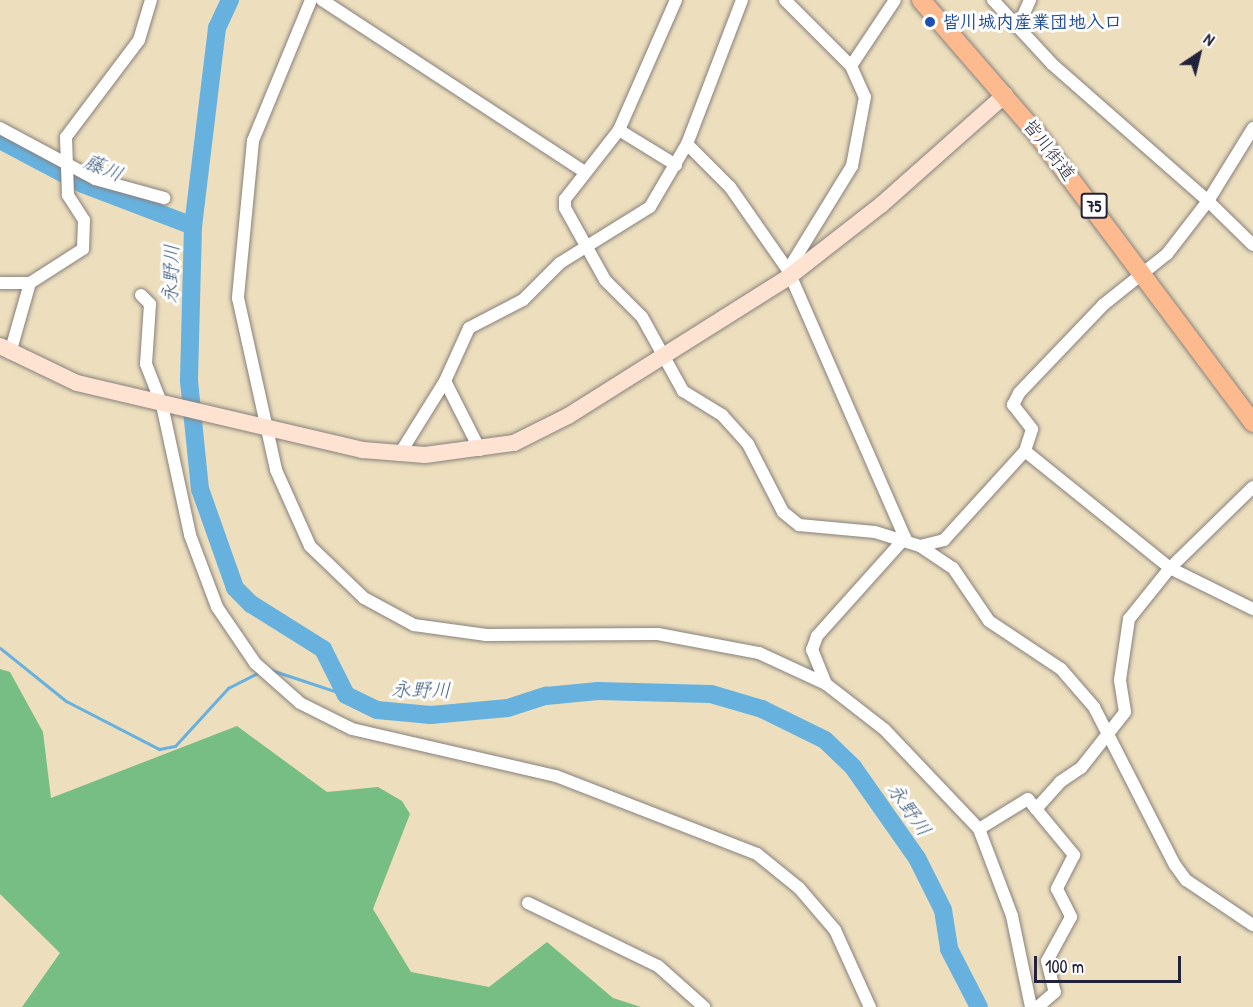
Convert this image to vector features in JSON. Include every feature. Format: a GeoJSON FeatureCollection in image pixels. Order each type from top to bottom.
{"type":"FeatureCollection","features":[{"type":"Feature","properties":{"kind":"main road","name":"皆川街道"},"geometry":{"type":"LineString","coordinates":[[921,0],[1005,95],[1144,274],[1253,423]]}},
{"type":"Feature","properties":{"kind":"street"},"geometry":{"type":"LineString","coordinates":[[0,283],[30,283],[83,249],[84,220],[68,195],[64,163],[66,137],[139,40],[151,0]]}},
{"type":"Feature","properties":{"kind":"street"},"geometry":{"type":"LineString","coordinates":[[311,0],[253,141],[240,235],[239,319],[262,428],[286,500],[310,546],[342,581],[392,615],[414,625],[486,634],[658,634],[759,653],[826,684],[885,730],[979,829],[1012,916],[1031,1007]]}},
{"type":"Feature","properties":{"kind":"street"},"geometry":{"type":"LineString","coordinates":[[322,0],[585,172]]}},
{"type":"Feature","properties":{"kind":"street"},"geometry":{"type":"LineString","coordinates":[[676,0],[619,130],[585,172],[565,208],[605,280],[642,317],[682,391],[722,415],[748,444],[770,493],[799,525],[904,538],[920,546],[953,568],[989,621],[1061,669],[1094,707],[1105,735],[1175,865],[1186,880],[1253,925]]}},
{"type":"Feature","properties":{"kind":"street"},"geometry":{"type":"LineString","coordinates":[[399,455],[445,381],[469,328],[524,300],[560,263],[650,207],[687,144],[742,0]]}},
{"type":"Feature","properties":{"kind":"street"},"geometry":{"type":"LineString","coordinates":[[784,0],[851,66],[865,96],[852,166],[789,273]]}},
{"type":"Feature","properties":{"kind":"street"},"geometry":{"type":"LineString","coordinates":[[851,66],[895,0]]}},
{"type":"Feature","properties":{"kind":"street"},"geometry":{"type":"LineString","coordinates":[[993,0],[1052,64],[1208,201],[1253,245]]}},
{"type":"Feature","properties":{"kind":"street"},"geometry":{"type":"LineString","coordinates":[[1018,27],[1030,0]]}},
{"type":"Feature","properties":{"kind":"street"},"geometry":{"type":"LineString","coordinates":[[30,283],[5,350],[76,383],[262,428],[399,455],[480,450],[514,443],[550,425],[789,273],[881,206],[1005,95]]}},
{"type":"Feature","properties":{"kind":"street"},"geometry":{"type":"LineString","coordinates":[[0,128],[64,163],[121,190],[164,198]]}},
{"type":"Feature","properties":{"kind":"street"},"geometry":{"type":"LineString","coordinates":[[920,546],[944,540],[1024,451],[1032,429],[1013,405],[1019,393],[1103,305],[1167,255],[1208,201],[1253,128]]}},
{"type":"Feature","properties":{"kind":"street"},"geometry":{"type":"LineString","coordinates":[[619,130],[676,165]]}},
{"type":"Feature","properties":{"kind":"street"},"geometry":{"type":"LineString","coordinates":[[687,144],[730,187],[789,273],[904,538]]}},
{"type":"Feature","properties":{"kind":"street"},"geometry":{"type":"LineString","coordinates":[[141,295],[150,304],[146,364],[166,406],[176,481],[204,576],[236,638],[277,683],[318,714],[352,729],[556,776],[757,854],[799,888],[835,930],[870,1007]]}},
{"type":"Feature","properties":{"kind":"street"},"geometry":{"type":"LineString","coordinates":[[445,381],[480,450]]}},
{"type":"Feature","properties":{"kind":"street"},"geometry":{"type":"LineString","coordinates":[[1024,451],[1170,568],[1253,609]]}},
{"type":"Feature","properties":{"kind":"street"},"geometry":{"type":"LineString","coordinates":[[1036,809],[1060,782],[1081,768],[1125,712],[1120,680],[1129,619],[1170,568],[1253,487]]}},
{"type":"Feature","properties":{"kind":"street"},"geometry":{"type":"LineString","coordinates":[[826,684],[812,650],[817,636],[904,538]]}},
{"type":"Feature","properties":{"kind":"street"},"geometry":{"type":"LineString","coordinates":[[979,829],[1028,799],[1074,855],[1057,889],[1071,917],[1047,961],[1055,992],[1038,1007]]}},
{"type":"Feature","properties":{"kind":"street"},"geometry":{"type":"LineString","coordinates":[[528,903],[658,966],[704,1007]]}},
{"type":"Feature","properties":{"kind":"green space"},"geometry":{"type":"Polygon","coordinates":[[[0,669],[10,672],[43,732],[51,798],[237,726],[327,792],[378,787],[402,801],[410,814],[373,909],[411,972],[489,987],[547,942],[613,998],[641,1007],[22,1007],[60,953],[0,894],[0,669]]]}},
{"type":"Feature","properties":{"kind":"waterway","name":"永野川"},"geometry":{"type":"LineString","coordinates":[[230,0],[217,28],[193,226],[189,381],[200,489],[235,588],[251,604],[323,649],[346,695],[377,710],[431,715],[508,708],[546,696],[598,691],[711,694],[762,709],[825,740],[853,767],[917,858],[943,910],[949,949],[979,1007]]}},
{"type":"Feature","properties":{"kind":"waterway","name":"藤川"},"geometry":{"type":"LineString","coordinates":[[0,140],[83,184],[193,226]]}},
{"type":"Feature","properties":{"kind":"waterway"},"geometry":{"type":"LineString","coordinates":[[0,648],[66,701],[159,749],[175,746],[228,688],[259,672]]}},
{"type":"Feature","properties":{"kind":"waterway"},"geometry":{"type":"LineString","coordinates":[[271,670],[346,695]]}},
{"type":"Feature","properties":{"kind":"place","name":"皆川城内産業団地入口"},"geometry":{"type":"Point","coordinates":[930,22]}}]}
